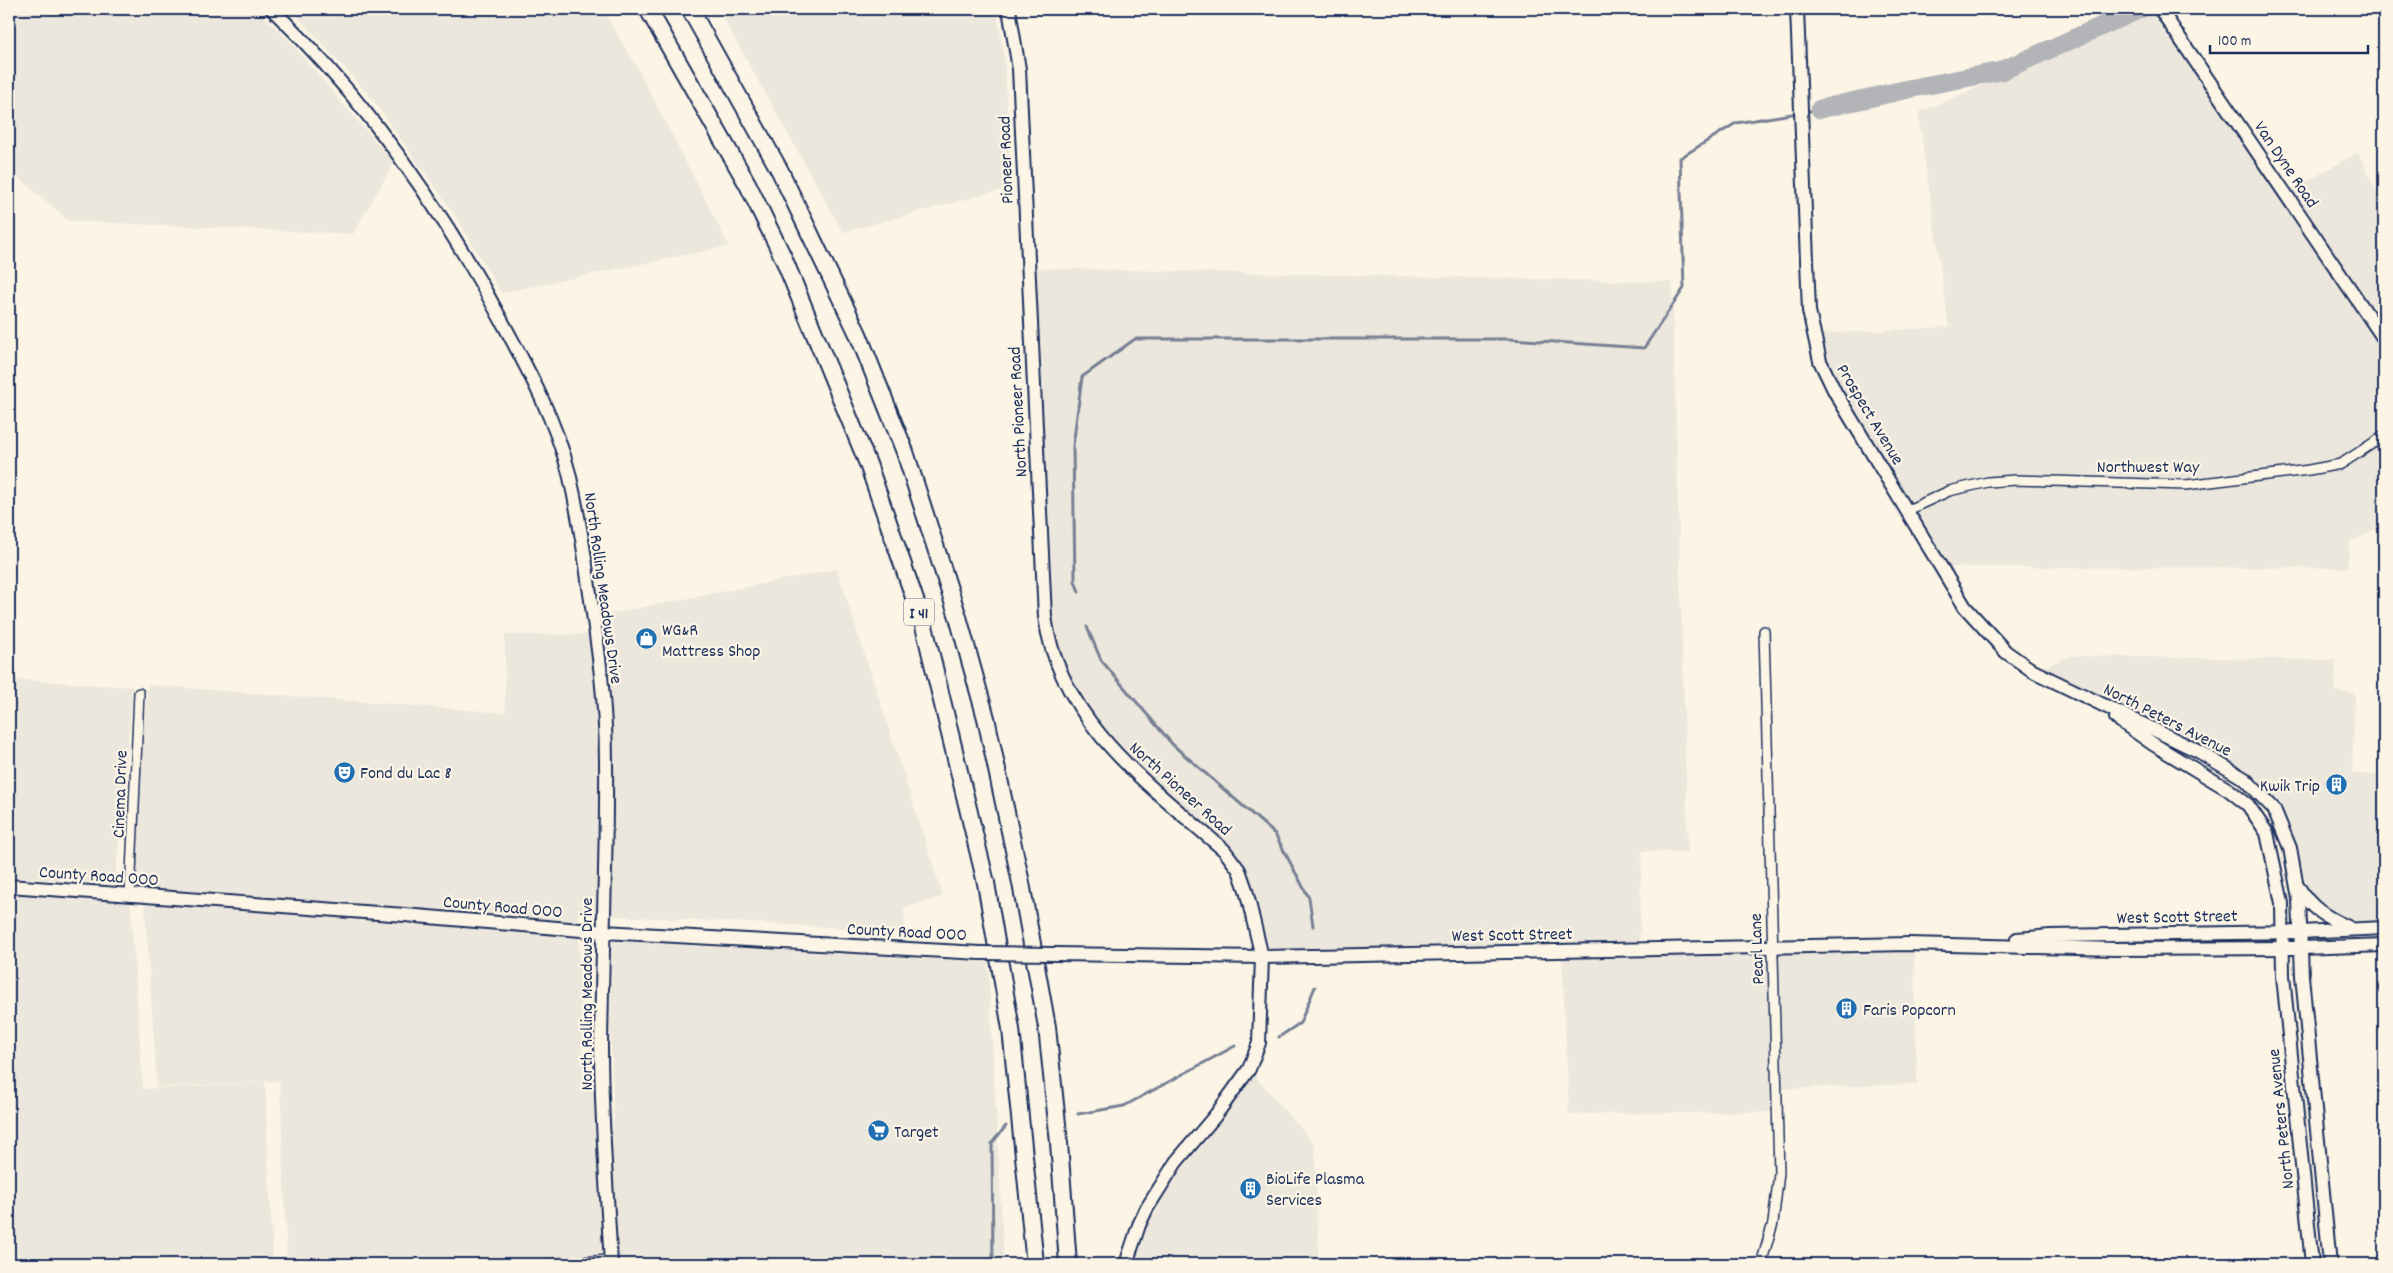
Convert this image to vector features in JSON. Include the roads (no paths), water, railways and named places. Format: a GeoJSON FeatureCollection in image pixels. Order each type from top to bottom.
{"type":"FeatureCollection","features":[{"type":"Feature","properties":{"kind":"highway","name":"I 41"},"geometry":{"type":"LineString","coordinates":[[648,9],[748,185],[783,257],[868,464],[924,626],[986,882],[1011,1029],[1035,1264]]}},
{"type":"Feature","properties":{"kind":"highway","name":"I 41"},"geometry":{"type":"LineString","coordinates":[[690,9],[780,171],[858,334],[905,452],[958,617],[986,718],[1022,883],[1047,1027],[1059,1143],[1068,1264]]}},
{"type":"Feature","properties":{"kind":"main road","name":"North Rolling Meadows Drive"},"geometry":{"type":"LineString","coordinates":[[272,9],[354,97],[433,202],[489,297],[538,389],[568,472],[581,530],[599,649],[606,760],[601,1050],[611,1262]]}},
{"type":"Feature","properties":{"kind":"main road","name":"Pioneer Road"},"geometry":{"type":"LineString","coordinates":[[1009,9],[1019,68],[1029,311]]}},
{"type":"Feature","properties":{"kind":"main road","name":"Prospect Avenue"},"geometry":{"type":"LineString","coordinates":[[1797,9],[1806,284],[1808,311],[1822,368],[1966,607],[1991,637],[2022,665],[2085,697]]}},
{"type":"Feature","properties":{"kind":"main road","name":"Van Dyne Road"},"geometry":{"type":"LineString","coordinates":[[2160,9],[2384,339]]}},
{"type":"Feature","properties":{"kind":"main road","name":"North Pioneer Road"},"geometry":{"type":"LineString","coordinates":[[1029,311],[1044,617],[1054,659],[1070,695],[1113,751],[1224,850],[1239,870],[1246,890],[1262,957],[1259,1042],[1249,1068],[1215,1116],[1176,1162],[1146,1208],[1130,1262]]}},
{"type":"Feature","properties":{"kind":"main road","name":"North Peters Avenue"},"geometry":{"type":"LineString","coordinates":[[2085,697],[2198,751],[2245,779],[2274,809],[2290,848],[2297,885],[2330,1264]]}},
{"type":"Feature","properties":{"kind":"main road","name":"North Peters Avenue"},"geometry":{"type":"LineString","coordinates":[[2085,697],[2153,744],[2229,790],[2248,805],[2267,833],[2282,904],[2283,976],[2312,1264]]}},
{"type":"Feature","properties":{"kind":"main road"},"geometry":{"type":"LineString","coordinates":[[2297,885],[2317,910],[2329,919],[2353,929]]}},
{"type":"Feature","properties":{"kind":"main road","name":"County Road OOO"},"geometry":{"type":"LineString","coordinates":[[9,886],[405,915],[604,932],[980,953],[1055,954]]}},
{"type":"Feature","properties":{"kind":"main road","name":"West Scott Street"},"geometry":{"type":"LineString","coordinates":[[1970,944],[2050,936],[2300,932],[2384,928]]}},
{"type":"Feature","properties":{"kind":"main road","name":"West Scott Street"},"geometry":{"type":"LineString","coordinates":[[1055,954],[1262,957],[1772,946],[1970,944],[2116,949],[2301,948],[2384,945]]}},
{"type":"Feature","properties":{"kind":"street","name":"Northwest Way"},"geometry":{"type":"LineString","coordinates":[[1908,510],[1949,491],[1996,481],[2186,485],[2309,470],[2341,464],[2384,436]]}},
{"type":"Feature","properties":{"kind":"street","name":"Pearl Lane"},"geometry":{"type":"LineString","coordinates":[[1761,1264],[1773,1223],[1779,1173],[1764,631]]}},
{"type":"Feature","properties":{"kind":"street","name":"Cinema Drive"},"geometry":{"type":"LineString","coordinates":[[130,896],[139,693]]}},
{"type":"Feature","properties":{"kind":"street"},"geometry":{"type":"LineString","coordinates":[[552,1264],[611,1262]]}},
{"type":"Feature","properties":{"kind":"waterway"},"geometry":{"type":"LineString","coordinates":[[1820,109],[2001,71],[2140,9]]}},
{"type":"Feature","properties":{"kind":"waterway"},"geometry":{"type":"LineString","coordinates":[[1804,112],[1820,109]]}},
{"type":"Feature","properties":{"kind":"waterway"},"geometry":{"type":"LineString","coordinates":[[1079,592],[1075,581],[1073,446],[1082,377],[1135,339],[1510,339],[1644,348],[1684,288],[1680,158],[1736,123],[1798,113]]}},
{"type":"Feature","properties":{"kind":"waterway"},"geometry":{"type":"LineString","coordinates":[[1087,627],[1101,660],[1173,745],[1275,834],[1309,898],[1313,926]]}},
{"type":"Feature","properties":{"kind":"waterway"},"geometry":{"type":"LineString","coordinates":[[1279,1037],[1300,1023],[1315,987]]}},
{"type":"Feature","properties":{"kind":"waterway"},"geometry":{"type":"LineString","coordinates":[[1078,1114],[1124,1106],[1235,1046]]}},
{"type":"Feature","properties":{"kind":"waterway"},"geometry":{"type":"LineString","coordinates":[[993,1264],[992,1143],[1006,1126]]}},
{"type":"Feature","properties":{"kind":"place","name":"WG&R Mattress Shop"},"geometry":{"type":"Point","coordinates":[646,639]}},
{"type":"Feature","properties":{"kind":"place","name":"Fond du Lac 8"},"geometry":{"type":"Point","coordinates":[344,772]}},
{"type":"Feature","properties":{"kind":"place","name":"Kwik Trip"},"geometry":{"type":"Point","coordinates":[2336,785]}},
{"type":"Feature","properties":{"kind":"place","name":"Faris Popcorn"},"geometry":{"type":"Point","coordinates":[1847,1009]}},
{"type":"Feature","properties":{"kind":"place","name":"Target"},"geometry":{"type":"Point","coordinates":[878,1131]}},
{"type":"Feature","properties":{"kind":"place","name":"BioLife Plasma Services"},"geometry":{"type":"Point","coordinates":[1250,1188]}}]}
